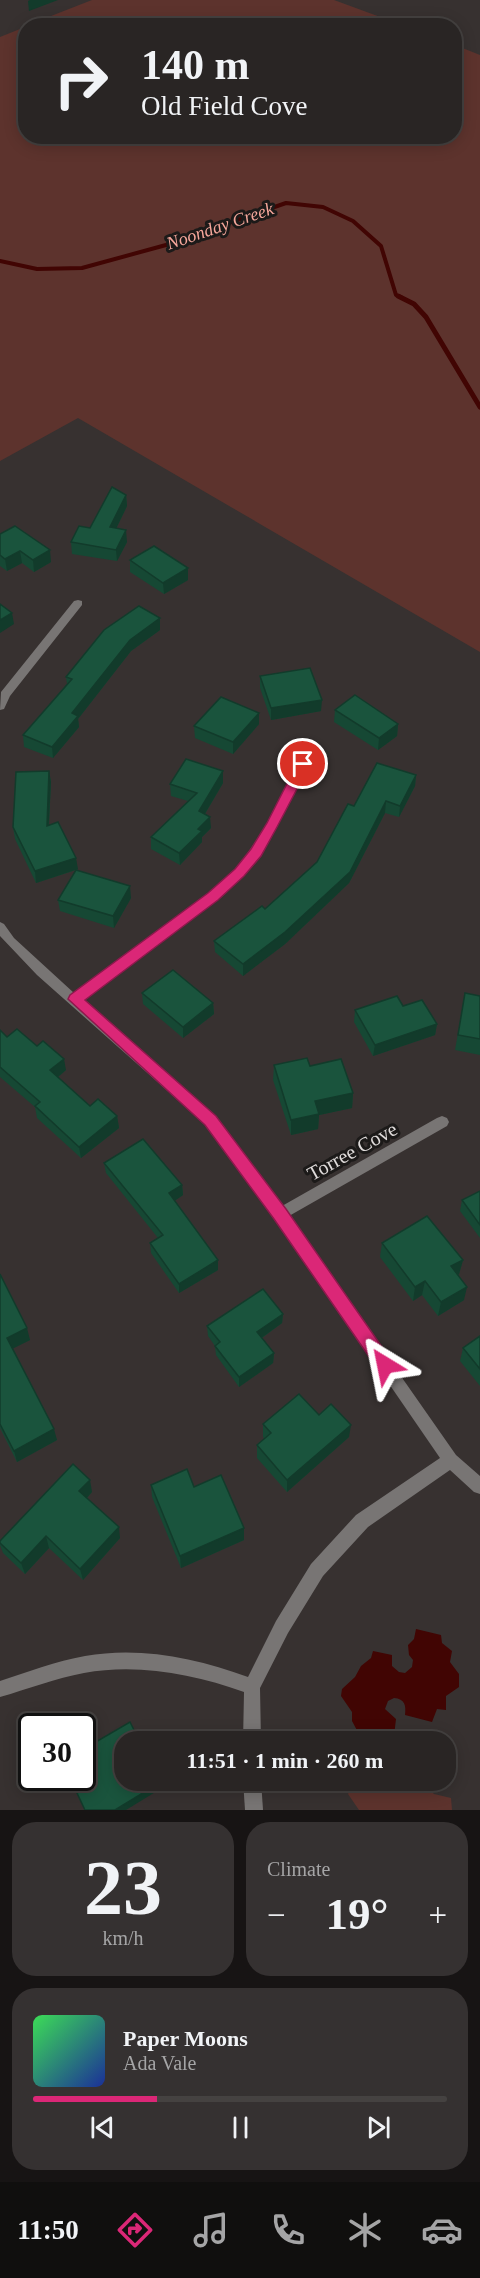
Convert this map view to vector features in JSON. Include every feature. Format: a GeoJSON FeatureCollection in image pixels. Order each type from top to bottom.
{"type":"FeatureCollection","features":[{"type":"Feature","properties":{"kind":"street"},"geometry":{"type":"LineString","coordinates":[[0,706],[3,694],[78,603]]}},
{"type":"Feature","properties":{"kind":"street"},"geometry":{"type":"LineString","coordinates":[[75,999],[213,897],[240,873],[273,824],[303,764]]}},
{"type":"Feature","properties":{"kind":"street"},"geometry":{"type":"LineString","coordinates":[[0,927],[10,941],[41,972],[75,999],[211,1121],[280,1214],[451,1460],[480,1486]]}},
{"type":"Feature","properties":{"kind":"street","name":"Torree Cove"},"geometry":{"type":"LineString","coordinates":[[280,1214],[442,1122]]}},
{"type":"Feature","properties":{"kind":"street"},"geometry":{"type":"LineString","coordinates":[[252,1731],[252,1687],[282,1628],[316,1570],[362,1521],[451,1460]]}},
{"type":"Feature","properties":{"kind":"street"},"geometry":{"type":"LineString","coordinates":[[0,1689],[92,1663],[161,1662],[198,1668],[252,1687]]}},
{"type":"Feature","properties":{"kind":"street"},"geometry":{"type":"LineString","coordinates":[[253,1791],[254,1810]]}},
{"type":"Feature","properties":{"kind":"shaded area"},"geometry":{"type":"Polygon","coordinates":[[[92,0],[334,0],[383,18],[46,18],[92,0]]]}},
{"type":"Feature","properties":{"kind":"shaded area"},"geometry":{"type":"Polygon","coordinates":[[[18,30],[18,144],[462,144],[462,48],[480,55],[480,652],[78,418],[0,461],[0,37],[18,30]]]}},
{"type":"Feature","properties":{"kind":"shaded area"},"geometry":{"type":"Polygon","coordinates":[[[416,1629],[441,1635],[442,1643],[452,1651],[450,1662],[459,1674],[459,1687],[446,1696],[446,1710],[437,1709],[432,1722],[405,1715],[403,1701],[394,1698],[388,1701],[385,1709],[396,1719],[395,1731],[357,1731],[352,1721],[352,1712],[341,1696],[342,1689],[355,1677],[361,1666],[371,1658],[373,1651],[392,1655],[392,1666],[399,1672],[405,1673],[412,1667],[413,1660],[409,1655],[408,1645],[414,1639],[416,1629]]]}},
{"type":"Feature","properties":{"kind":"shaded area"},"geometry":{"type":"Polygon","coordinates":[[[349,1791],[431,1791],[451,1798],[452,1810],[359,1810],[348,1794],[349,1791]]]}},
{"type":"Feature","properties":{"kind":"building"},"geometry":{"type":"Polygon","coordinates":[[[112,487],[126,495],[110,527],[126,530],[116,550],[71,542],[79,526],[90,528],[112,487]]]}},
{"type":"Feature","properties":{"kind":"building"},"geometry":{"type":"Polygon","coordinates":[[[15,526],[50,550],[33,560],[20,551],[5,559],[0,555],[0,534],[15,526]]]}},
{"type":"Feature","properties":{"kind":"building"},"geometry":{"type":"Polygon","coordinates":[[[154,546],[188,568],[163,583],[130,560],[154,546]]]}},
{"type":"Feature","properties":{"kind":"building"},"geometry":{"type":"Polygon","coordinates":[[[0,604],[12,613],[0,620],[0,604]]]}},
{"type":"Feature","properties":{"kind":"building"},"geometry":{"type":"Polygon","coordinates":[[[139,606],[160,618],[130,640],[72,713],[78,716],[52,747],[23,735],[72,679],[66,677],[104,630],[139,606]]]}},
{"type":"Feature","properties":{"kind":"building"},"geometry":{"type":"Polygon","coordinates":[[[310,668],[322,700],[271,708],[260,676],[310,668]]]}},
{"type":"Feature","properties":{"kind":"building"},"geometry":{"type":"Polygon","coordinates":[[[355,695],[398,724],[379,738],[335,710],[355,695]]]}},
{"type":"Feature","properties":{"kind":"building"},"geometry":{"type":"Polygon","coordinates":[[[221,697],[259,713],[233,742],[194,726],[221,697]]]}},
{"type":"Feature","properties":{"kind":"building"},"geometry":{"type":"Polygon","coordinates":[[[186,759],[223,771],[199,811],[210,817],[198,829],[202,831],[179,853],[151,837],[197,793],[170,784],[186,759]]]}},
{"type":"Feature","properties":{"kind":"building"},"geometry":{"type":"Polygon","coordinates":[[[377,763],[416,775],[400,806],[386,801],[350,872],[285,932],[243,964],[214,941],[262,906],[265,909],[317,862],[348,804],[354,806],[377,763]]]}},
{"type":"Feature","properties":{"kind":"building"},"geometry":{"type":"Polygon","coordinates":[[[49,771],[47,826],[58,822],[76,858],[35,871],[13,827],[16,772],[49,771]]]}},
{"type":"Feature","properties":{"kind":"building"},"geometry":{"type":"Polygon","coordinates":[[[76,870],[130,886],[113,916],[58,900],[76,870]]]}},
{"type":"Feature","properties":{"kind":"building"},"geometry":{"type":"Polygon","coordinates":[[[173,970],[213,1003],[183,1027],[142,993],[173,970]]]}},
{"type":"Feature","properties":{"kind":"building"},"geometry":{"type":"Polygon","coordinates":[[[465,993],[480,996],[480,1039],[458,1035],[465,993]]]}},
{"type":"Feature","properties":{"kind":"building"},"geometry":{"type":"Polygon","coordinates":[[[397,996],[403,1006],[422,1000],[437,1024],[375,1045],[355,1010],[397,996]]]}},
{"type":"Feature","properties":{"kind":"building"},"geometry":{"type":"Polygon","coordinates":[[[17,1029],[37,1046],[43,1041],[64,1059],[50,1070],[90,1106],[98,1099],[117,1116],[79,1147],[35,1106],[40,1102],[0,1067],[0,1030],[7,1037],[17,1029]]]}},
{"type":"Feature","properties":{"kind":"building"},"geometry":{"type":"Polygon","coordinates":[[[307,1058],[310,1066],[341,1059],[353,1093],[315,1101],[319,1114],[291,1120],[274,1065],[307,1058]]]}},
{"type":"Feature","properties":{"kind":"building"},"geometry":{"type":"Polygon","coordinates":[[[143,1139],[182,1185],[169,1193],[218,1260],[179,1284],[150,1243],[163,1235],[104,1163],[143,1139]]]}},
{"type":"Feature","properties":{"kind":"building"},"geometry":{"type":"Polygon","coordinates":[[[480,1191],[480,1225],[462,1200],[480,1191]]]}},
{"type":"Feature","properties":{"kind":"building"},"geometry":{"type":"Polygon","coordinates":[[[427,1216],[463,1260],[451,1266],[467,1287],[441,1302],[425,1281],[415,1287],[382,1243],[427,1216]]]}},
{"type":"Feature","properties":{"kind":"building"},"geometry":{"type":"Polygon","coordinates":[[[0,1274],[27,1328],[7,1338],[54,1429],[14,1451],[0,1424],[0,1274]]]}},
{"type":"Feature","properties":{"kind":"building"},"geometry":{"type":"Polygon","coordinates":[[[263,1289],[283,1314],[257,1332],[274,1353],[239,1377],[215,1346],[220,1342],[207,1326],[263,1289]]]}},
{"type":"Feature","properties":{"kind":"building"},"geometry":{"type":"Polygon","coordinates":[[[480,1336],[480,1369],[463,1348],[480,1336]]]}},
{"type":"Feature","properties":{"kind":"building"},"geometry":{"type":"Polygon","coordinates":[[[299,1394],[319,1415],[331,1404],[351,1425],[287,1480],[257,1445],[271,1433],[263,1424],[299,1394]]]}},
{"type":"Feature","properties":{"kind":"building"},"geometry":{"type":"Polygon","coordinates":[[[73,1464],[90,1480],[79,1491],[119,1527],[80,1569],[46,1536],[21,1563],[0,1541],[73,1464]]]}},
{"type":"Feature","properties":{"kind":"building"},"geometry":{"type":"Polygon","coordinates":[[[187,1469],[194,1487],[221,1475],[244,1528],[180,1556],[151,1485],[187,1469]]]}},
{"type":"Feature","properties":{"kind":"building"},"geometry":{"type":"Polygon","coordinates":[[[130,1722],[134,1731],[115,1731],[130,1722]]]}},
{"type":"Feature","properties":{"kind":"building"},"geometry":{"type":"Polygon","coordinates":[[[114,1731],[114,1791],[146,1791],[115,1810],[85,1810],[77,1793],[96,1791],[96,1742],[114,1731]]]}},
{"type":"Feature","properties":{"kind":"waterway","name":"Noonday Creek"},"geometry":{"type":"LineString","coordinates":[[0,261],[37,269],[82,268],[166,245],[286,203],[323,207],[353,221],[381,246],[396,295],[401,297]]}},
{"type":"Feature","properties":{"kind":"waterway","name":"Noonday Creek"},"geometry":{"type":"LineString","coordinates":[[398,296],[414,304],[426,317],[480,407]]}},
{"type":"Feature","properties":{"kind":"route"},"geometry":{"type":"LineString","coordinates":[[303,764],[273,824],[240,873],[213,897],[75,999],[211,1121],[280,1214],[385,1365]]}}]}
